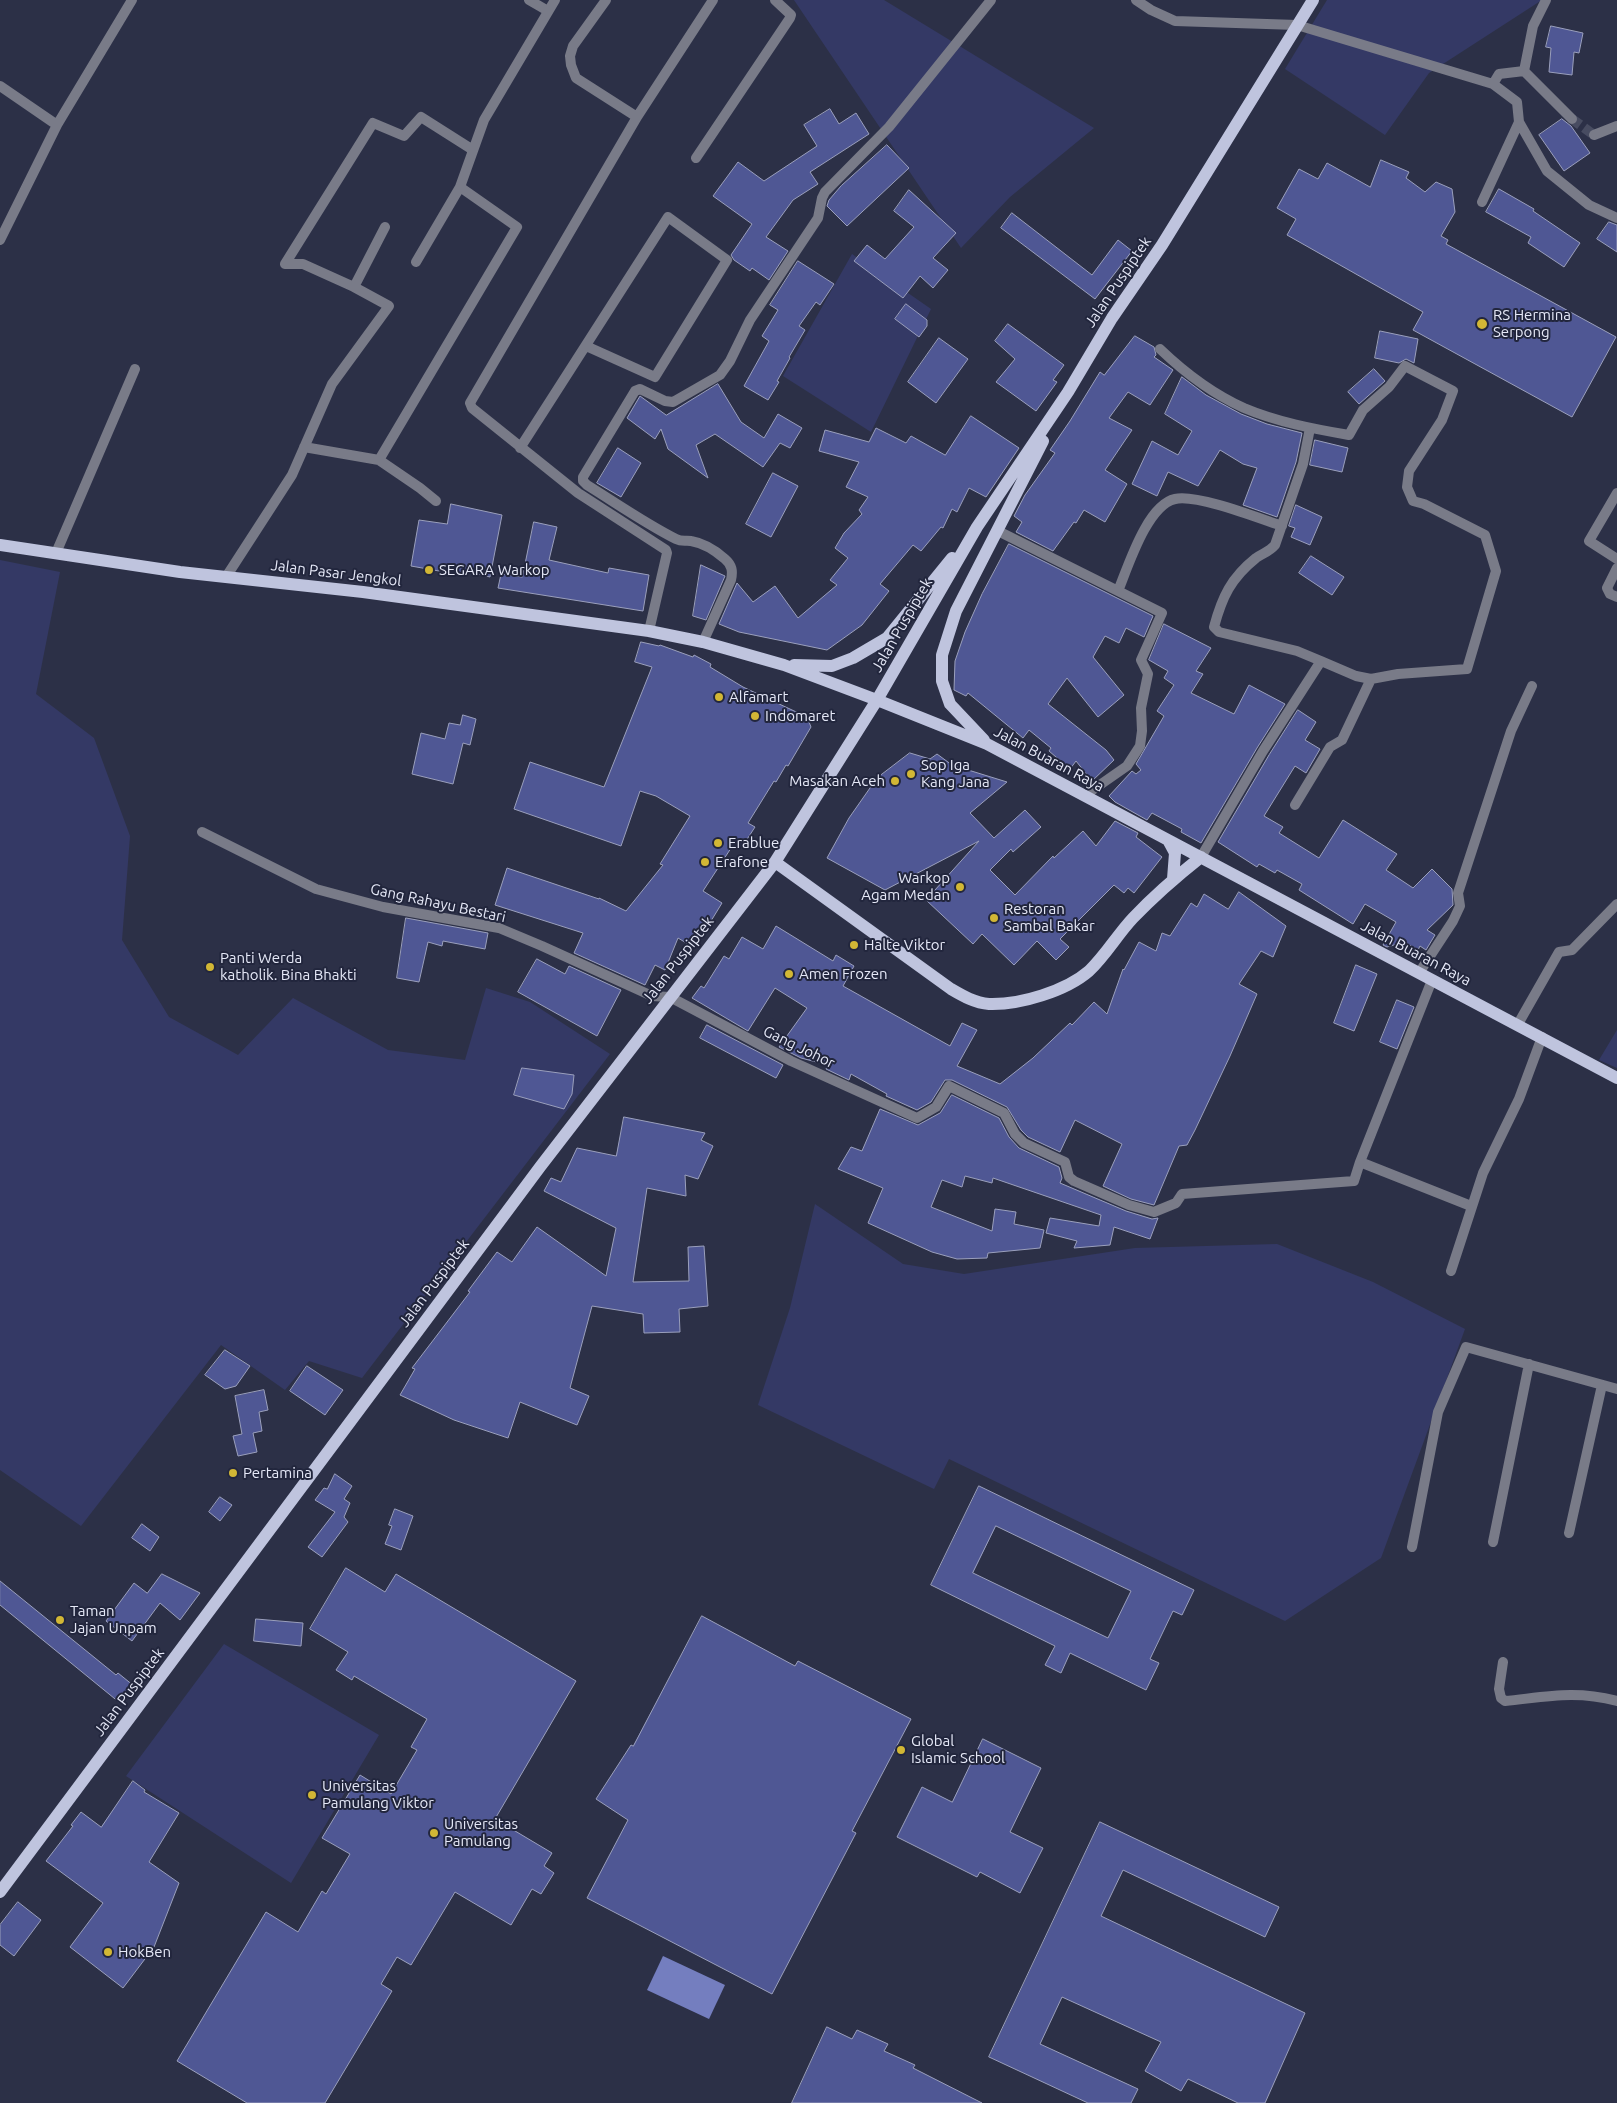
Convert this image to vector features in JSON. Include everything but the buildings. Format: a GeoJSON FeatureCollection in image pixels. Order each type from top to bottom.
{"type":"FeatureCollection","features":[{"type":"Feature","properties":{"kind":"main road","name":"Jalan Puspiptek"},"geometry":{"type":"LineString","coordinates":[[0,1892],[517,1198],[670,996],[775,862],[877,700],[977,527],[1068,392],[1112,318],[1162,245],[1313,0]]}},
{"type":"Feature","properties":{"kind":"main road"},"geometry":{"type":"LineString","coordinates":[[987,744],[950,704],[942,682],[942,655],[956,611],[1068,392]]}},
{"type":"Feature","properties":{"kind":"main road"},"geometry":{"type":"LineString","coordinates":[[784,665],[832,666],[853,658],[887,638],[977,527]]}},
{"type":"Feature","properties":{"kind":"main road","name":"Jalan Pasar Jengkol"},"geometry":{"type":"LineString","coordinates":[[0,545],[226,577],[363,592],[649,631],[703,642],[784,665]]}},
{"type":"Feature","properties":{"kind":"main road","name":"Jalan Buaran Raya"},"geometry":{"type":"LineString","coordinates":[[784,665],[987,744],[1617,1078]]}},
{"type":"Feature","properties":{"kind":"main road"},"geometry":{"type":"LineString","coordinates":[[1168,840],[1175,853],[1173,879]]}},
{"type":"Feature","properties":{"kind":"main road"},"geometry":{"type":"LineString","coordinates":[[775,862],[951,989],[969,999],[989,1004],[1017,1001],[1055,991],[1077,980],[1108,951],[1132,920],[1173,879],[1201,857]]}},
{"type":"Feature","properties":{"kind":"street"},"geometry":{"type":"LineString","coordinates":[[0,240],[57,125],[132,0]]}},
{"type":"Feature","properties":{"kind":"street"},"geometry":{"type":"LineString","coordinates":[[529,0],[548,11]]}},
{"type":"Feature","properties":{"kind":"street"},"geometry":{"type":"LineString","coordinates":[[416,262],[460,187],[484,120],[555,0]]}},
{"type":"Feature","properties":{"kind":"street"},"geometry":{"type":"LineString","coordinates":[[606,0],[573,46],[570,56],[571,65],[576,78],[637,117]]}},
{"type":"Feature","properties":{"kind":"street"},"geometry":{"type":"LineString","coordinates":[[649,631],[667,553],[666,550],[578,494],[472,408],[470,403],[637,117],[713,0]]}},
{"type":"Feature","properties":{"kind":"street"},"geometry":{"type":"LineString","coordinates":[[696,158],[790,18],[791,15],[775,0]]}},
{"type":"Feature","properties":{"kind":"street"},"geometry":{"type":"LineString","coordinates":[[703,642],[731,580],[733,573],[727,560],[712,549],[691,540],[677,540],[587,485],[583,481],[583,477],[635,391],[640,389],[665,401],[673,402],[720,375],[730,361],[750,320],[818,218],[825,192],[889,127],[991,0]]}},
{"type":"Feature","properties":{"kind":"street"},"geometry":{"type":"LineString","coordinates":[[1136,0],[1151,10],[1175,20],[1297,25],[1493,84],[1517,102],[1519,122],[1547,171],[1589,205],[1617,218]]}},
{"type":"Feature","properties":{"kind":"street"},"geometry":{"type":"LineString","coordinates":[[1524,71],[1534,26],[1546,0]]}},
{"type":"Feature","properties":{"kind":"street"},"geometry":{"type":"LineString","coordinates":[[1493,84],[1499,74],[1524,71]]}},
{"type":"Feature","properties":{"kind":"street"},"geometry":{"type":"LineString","coordinates":[[1524,71],[1572,119]]}},
{"type":"Feature","properties":{"kind":"street"},"geometry":{"type":"LineString","coordinates":[[0,86],[57,125]]}},
{"type":"Feature","properties":{"kind":"street"},"geometry":{"type":"LineString","coordinates":[[226,577],[292,475],[332,384],[389,306],[354,287],[303,264],[285,264],[373,124],[404,136],[421,117],[473,150]]}},
{"type":"Feature","properties":{"kind":"street"},"geometry":{"type":"LineString","coordinates":[[1482,202],[1519,122]]}},
{"type":"Feature","properties":{"kind":"street"},"geometry":{"type":"LineString","coordinates":[[1594,135],[1617,126]]}},
{"type":"Feature","properties":{"kind":"street"},"geometry":{"type":"LineString","coordinates":[[379,460],[518,227],[460,187]]}},
{"type":"Feature","properties":{"kind":"street"},"geometry":{"type":"LineString","coordinates":[[520,448],[668,217],[727,260],[655,377],[586,346]]}},
{"type":"Feature","properties":{"kind":"street"},"geometry":{"type":"LineString","coordinates":[[354,287],[386,227]]}},
{"type":"Feature","properties":{"kind":"street"},"geometry":{"type":"LineString","coordinates":[[1160,349],[1177,366],[1247,409],[1310,428],[1349,435],[1364,410],[1389,387],[1404,366],[1453,390],[1442,420],[1409,471],[1407,487],[1413,501],[1424,504],[1485,535],[1496,571],[1467,669],[1398,674],[1371,679],[1356,676],[1298,651],[1218,632],[1214,627],[1221,602],[1230,585],[1258,556],[1270,552],[1275,545],[1303,464],[1310,428]]}},
{"type":"Feature","properties":{"kind":"street"},"geometry":{"type":"LineString","coordinates":[[56,554],[135,369]]}},
{"type":"Feature","properties":{"kind":"street"},"geometry":{"type":"LineString","coordinates":[[304,447],[379,460],[420,488],[436,502]]}},
{"type":"Feature","properties":{"kind":"street"},"geometry":{"type":"LineString","coordinates":[[1617,493],[1589,541],[1617,559]]}},
{"type":"Feature","properties":{"kind":"street"},"geometry":{"type":"LineString","coordinates":[[1118,591],[1141,535],[1153,516],[1174,499],[1207,502],[1282,526]]}},
{"type":"Feature","properties":{"kind":"street"},"geometry":{"type":"LineString","coordinates":[[998,531],[1162,613],[1141,660],[1148,674],[1141,708],[1142,732],[1140,746],[1127,766],[1084,796]]}},
{"type":"Feature","properties":{"kind":"street"},"geometry":{"type":"LineString","coordinates":[[1617,568],[1607,588],[1610,594],[1617,597]]}},
{"type":"Feature","properties":{"kind":"street"},"geometry":{"type":"LineString","coordinates":[[1201,857],[1262,752],[1321,661]]}},
{"type":"Feature","properties":{"kind":"street"},"geometry":{"type":"LineString","coordinates":[[1295,805],[1330,747],[1342,740],[1371,679]]}},
{"type":"Feature","properties":{"kind":"street"},"geometry":{"type":"LineString","coordinates":[[1419,973],[1453,921],[1460,906],[1458,893],[1461,883],[1511,732],[1532,686]]}},
{"type":"Feature","properties":{"kind":"street","name":"Gang Rahayu Bestari"},"geometry":{"type":"LineString","coordinates":[[202,832],[316,889],[383,907],[499,928],[652,996],[670,996]]}},
{"type":"Feature","properties":{"kind":"street"},"geometry":{"type":"LineString","coordinates":[[1518,1024],[1559,952],[1572,950],[1617,904]]}},
{"type":"Feature","properties":{"kind":"street"},"geometry":{"type":"LineString","coordinates":[[1432,980],[1360,1162],[1471,1206]]}},
{"type":"Feature","properties":{"kind":"street","name":"Gang Johor"},"geometry":{"type":"LineString","coordinates":[[670,996],[791,1061],[917,1118],[936,1107],[949,1086],[1004,1113],[1015,1134],[1024,1143],[1065,1162],[1069,1177],[1129,1205],[1154,1212],[1176,1204],[1182,1194],[1354,1182],[1360,1162]]}},
{"type":"Feature","properties":{"kind":"street"},"geometry":{"type":"LineString","coordinates":[[1451,1271],[1471,1206],[1493,1150],[1519,1099],[1542,1037]]}},
{"type":"Feature","properties":{"kind":"street"},"geometry":{"type":"LineString","coordinates":[[1412,1547],[1438,1412],[1466,1347],[1617,1389]]}},
{"type":"Feature","properties":{"kind":"street"},"geometry":{"type":"LineString","coordinates":[[1493,1542],[1529,1364]]}},
{"type":"Feature","properties":{"kind":"street"},"geometry":{"type":"LineString","coordinates":[[1569,1533],[1602,1385]]}},
{"type":"Feature","properties":{"kind":"street"},"geometry":{"type":"LineString","coordinates":[[1503,1662],[1499,1692],[1501,1698],[1505,1701],[1537,1696],[1574,1695],[1617,1701]]}},
{"type":"Feature","properties":{"kind":"shaded area"},"geometry":{"type":"Polygon","coordinates":[[[794,0],[884,0],[1094,128],[1010,197],[961,248],[794,0]]]}},
{"type":"Feature","properties":{"kind":"shaded area"},"geometry":{"type":"Polygon","coordinates":[[[1327,0],[1542,0],[1429,73],[1385,135],[1285,69],[1327,0]]]}},
{"type":"Feature","properties":{"kind":"shaded area"},"geometry":{"type":"Polygon","coordinates":[[[852,254],[931,309],[871,432],[783,376],[852,254]]]}},
{"type":"Feature","properties":{"kind":"shaded area"},"geometry":{"type":"Polygon","coordinates":[[[0,560],[60,572],[36,694],[94,738],[130,836],[122,940],[169,1017],[238,1055],[293,998],[388,1050],[465,1060],[486,988],[530,1002],[610,1054],[362,1378],[309,1361],[285,1390],[221,1345],[81,1526],[0,1470],[0,560]]]}},
{"type":"Feature","properties":{"kind":"shaded area"},"geometry":{"type":"Polygon","coordinates":[[[1617,1030],[1617,1068],[1599,1060],[1617,1030]]]}},
{"type":"Feature","properties":{"kind":"shaded area"},"geometry":{"type":"Polygon","coordinates":[[[815,1204],[903,1264],[964,1274],[1135,1248],[1277,1244],[1373,1282],[1465,1329],[1381,1558],[1285,1621],[949,1459],[934,1489],[758,1405],[790,1308],[815,1204]]]}},
{"type":"Feature","properties":{"kind":"shaded area"},"geometry":{"type":"Polygon","coordinates":[[[224,1644],[379,1735],[291,1883],[126,1776],[224,1644]]]}},
{"type":"Feature","properties":{"kind":"shaded area"},"geometry":{"type":"Polygon","coordinates":[[[663,1956],[725,1985],[709,2019],[647,1990],[663,1956]]]}},
{"type":"Feature","properties":{"kind":"tunnel"},"geometry":{"type":"LineString","coordinates":[[1572,119],[1594,135]]}},
{"type":"Feature","properties":{"kind":"place","name":"RS Hermina Serpong"},"geometry":{"type":"Point","coordinates":[1482,324]}},
{"type":"Feature","properties":{"kind":"place","name":"SEGARA Warkop"},"geometry":{"type":"Point","coordinates":[429,570]}},
{"type":"Feature","properties":{"kind":"place","name":"Alfamart"},"geometry":{"type":"Point","coordinates":[719,697]}},
{"type":"Feature","properties":{"kind":"place","name":"Indomaret"},"geometry":{"type":"Point","coordinates":[755,716]}},
{"type":"Feature","properties":{"kind":"place","name":"Sop Iga Kang Jana"},"geometry":{"type":"Point","coordinates":[911,774]}},
{"type":"Feature","properties":{"kind":"place","name":"Masakan Aceh"},"geometry":{"type":"Point","coordinates":[895,781]}},
{"type":"Feature","properties":{"kind":"place","name":"Erablue"},"geometry":{"type":"Point","coordinates":[718,843]}},
{"type":"Feature","properties":{"kind":"place","name":"Erafone"},"geometry":{"type":"Point","coordinates":[705,862]}},
{"type":"Feature","properties":{"kind":"place","name":"Warkop Agam Medan"},"geometry":{"type":"Point","coordinates":[960,887]}},
{"type":"Feature","properties":{"kind":"place","name":"Restoran Sambal Bakar"},"geometry":{"type":"Point","coordinates":[994,918]}},
{"type":"Feature","properties":{"kind":"place","name":"Halte Viktor"},"geometry":{"type":"Point","coordinates":[854,945]}},
{"type":"Feature","properties":{"kind":"place","name":"Panti Werda katholik. Bina Bhakti"},"geometry":{"type":"Point","coordinates":[210,967]}},
{"type":"Feature","properties":{"kind":"place","name":"Amen Frozen"},"geometry":{"type":"Point","coordinates":[789,974]}},
{"type":"Feature","properties":{"kind":"place","name":"Pertamina"},"geometry":{"type":"Point","coordinates":[233,1473]}},
{"type":"Feature","properties":{"kind":"place","name":"Taman Jajan Unpam"},"geometry":{"type":"Point","coordinates":[60,1620]}},
{"type":"Feature","properties":{"kind":"place","name":"Global Islamic School"},"geometry":{"type":"Point","coordinates":[901,1750]}},
{"type":"Feature","properties":{"kind":"place","name":"Universitas Pamulang Viktor"},"geometry":{"type":"Point","coordinates":[312,1795]}},
{"type":"Feature","properties":{"kind":"place","name":"Universitas Pamulang"},"geometry":{"type":"Point","coordinates":[434,1833]}},
{"type":"Feature","properties":{"kind":"place","name":"HokBen"},"geometry":{"type":"Point","coordinates":[108,1952]}}]}
